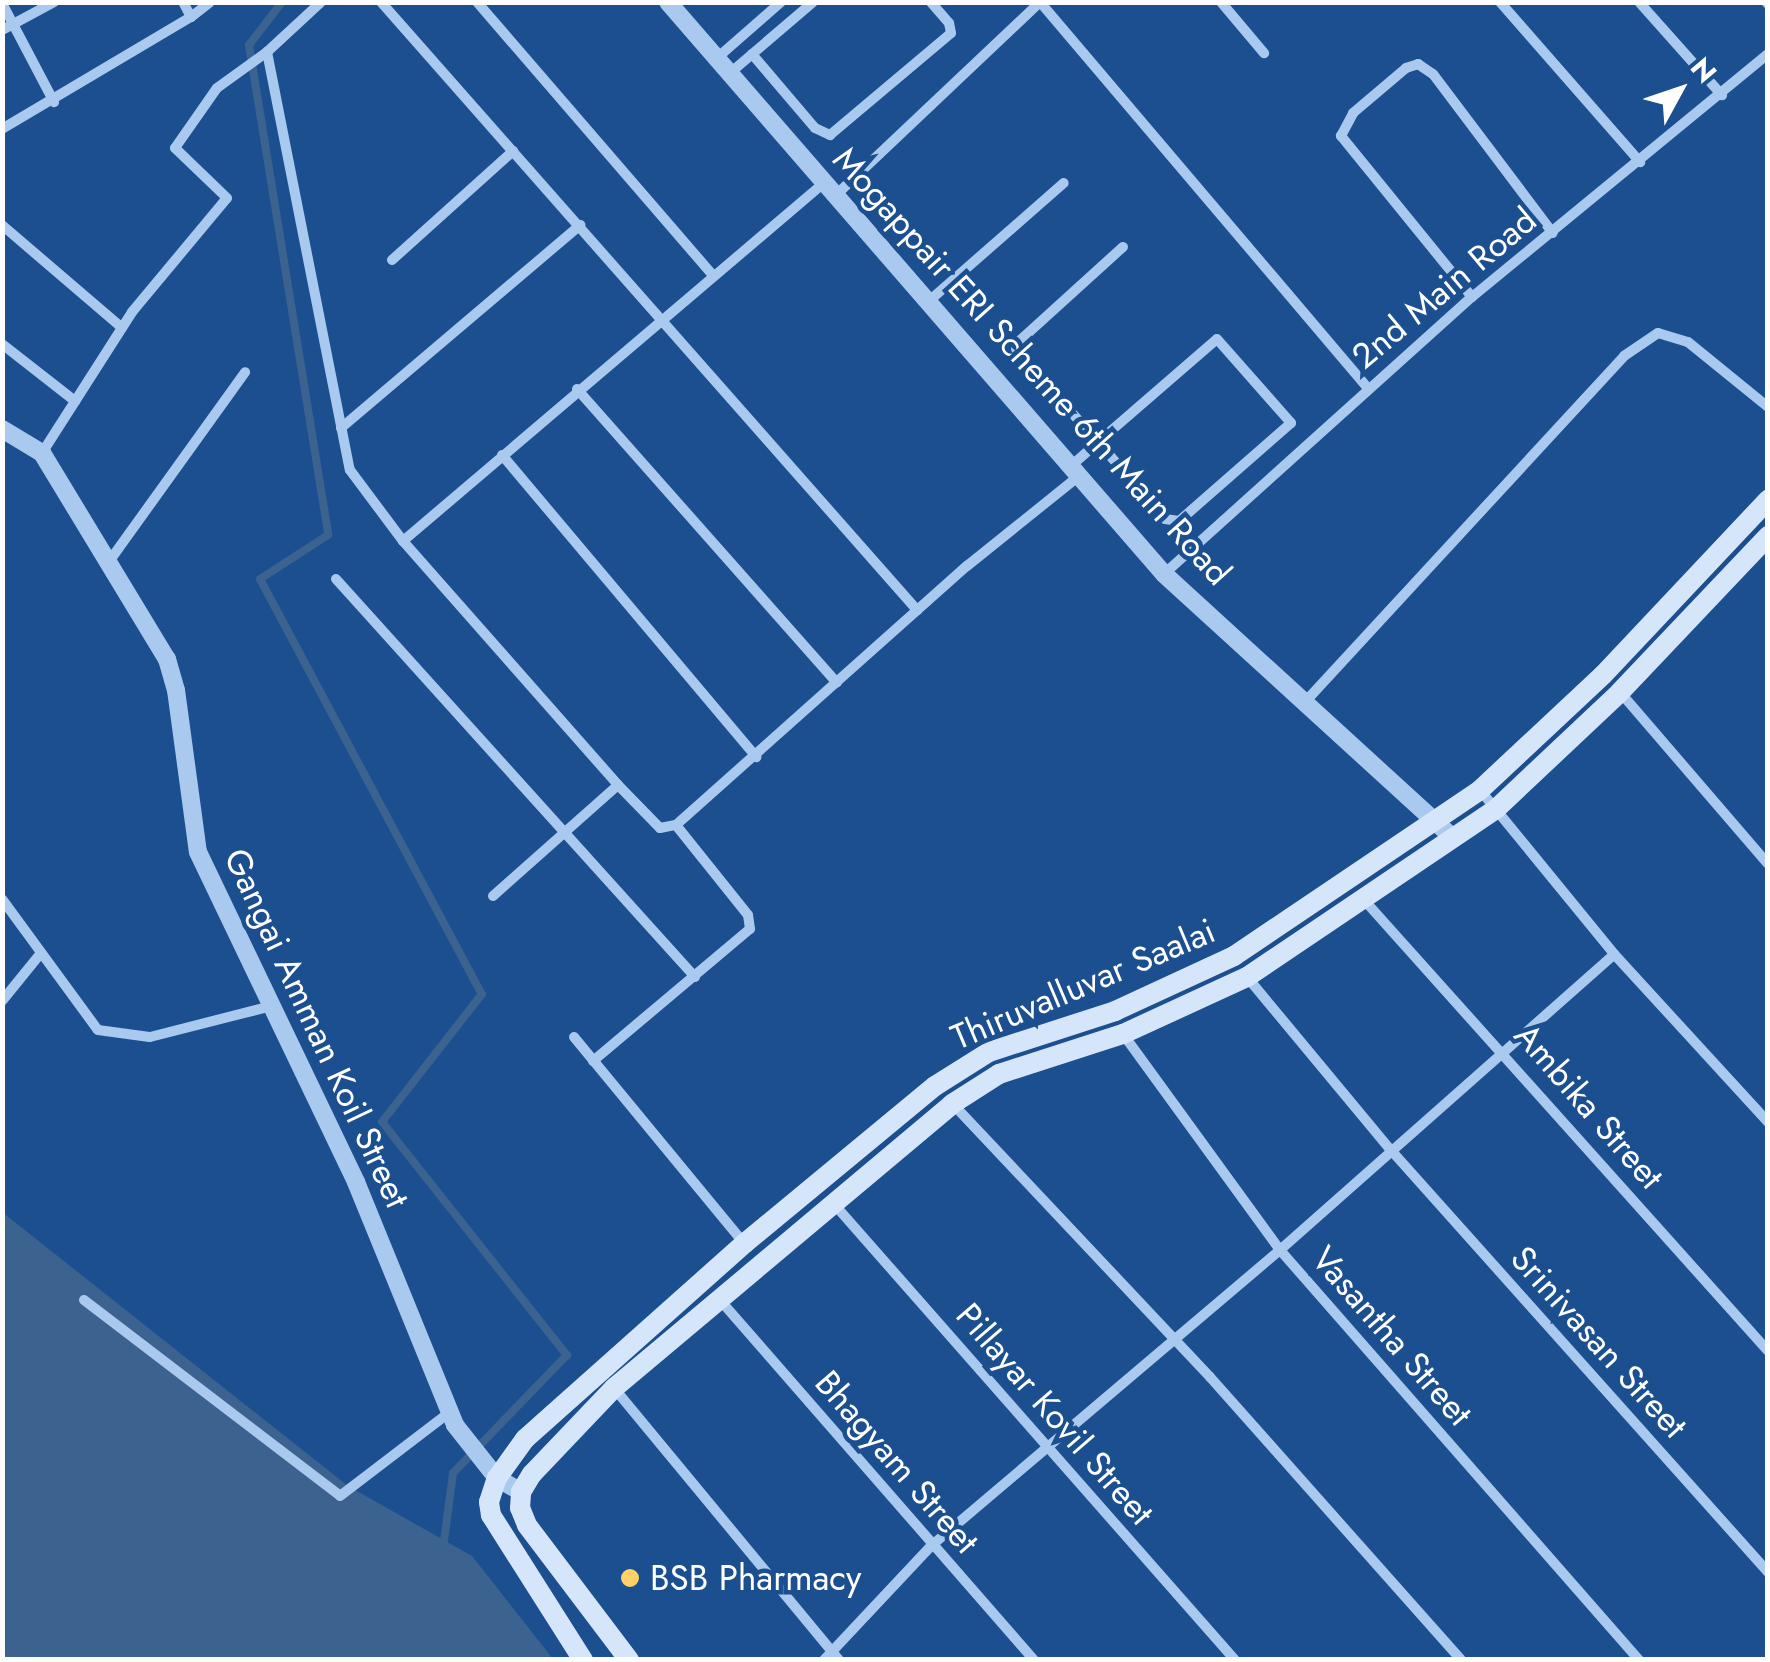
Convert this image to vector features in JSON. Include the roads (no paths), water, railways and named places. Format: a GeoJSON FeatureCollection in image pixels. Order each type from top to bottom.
{"type":"FeatureCollection","features":[{"type":"Feature","properties":{"kind":"main road","name":"Thiruvalluvar Saalai"},"geometry":{"type":"LineString","coordinates":[[497,1478],[525,1439],[744,1244],[935,1086],[989,1052],[1115,1011],[1234,956],[1480,790],[1603,675],[1766,506]]}},
{"type":"Feature","properties":{"kind":"main road","name":"Thiruvalluvar Saalai"},"geometry":{"type":"LineString","coordinates":[[521,1492],[545,1460],[614,1388],[952,1104],[999,1074],[1123,1034],[1247,977],[1496,809],[1620,692],[1768,536]]}},
{"type":"Feature","properties":{"kind":"main road"},"geometry":{"type":"LineString","coordinates":[[497,1478],[489,1502],[490,1515],[583,1660]]}},
{"type":"Feature","properties":{"kind":"main road"},"geometry":{"type":"LineString","coordinates":[[521,1492],[520,1508],[528,1525],[628,1660]]}},
{"type":"Feature","properties":{"kind":"street"},"geometry":{"type":"LineString","coordinates":[[8,27],[54,2]]}},
{"type":"Feature","properties":{"kind":"street"},"geometry":{"type":"LineString","coordinates":[[183,2],[191,17]]}},
{"type":"Feature","properties":{"kind":"street"},"geometry":{"type":"LineString","coordinates":[[2,129],[54,102],[210,2]]}},
{"type":"Feature","properties":{"kind":"street"},"geometry":{"type":"LineString","coordinates":[[42,454],[122,328],[227,198],[176,148],[218,88],[264,54],[321,2]]}},
{"type":"Feature","properties":{"kind":"street"},"geometry":{"type":"LineString","coordinates":[[381,2],[662,316],[916,610]]}},
{"type":"Feature","properties":{"kind":"street"},"geometry":{"type":"LineString","coordinates":[[476,2],[713,275]]}},
{"type":"Feature","properties":{"kind":"street","name":"Mogappair ERI Scheme 6th Main Road"},"geometry":{"type":"LineString","coordinates":[[668,2],[1164,574],[1453,838]]}},
{"type":"Feature","properties":{"kind":"street"},"geometry":{"type":"LineString","coordinates":[[723,66],[781,2]]}},
{"type":"Feature","properties":{"kind":"street"},"geometry":{"type":"LineString","coordinates":[[723,66],[752,54],[812,2]]}},
{"type":"Feature","properties":{"kind":"street"},"geometry":{"type":"LineString","coordinates":[[752,54],[815,128],[830,135],[951,33],[949,23],[931,2]]}},
{"type":"Feature","properties":{"kind":"street"},"geometry":{"type":"LineString","coordinates":[[403,541],[662,316],[830,188],[1040,2],[1367,387]]}},
{"type":"Feature","properties":{"kind":"street"},"geometry":{"type":"LineString","coordinates":[[1221,2],[1264,54]]}},
{"type":"Feature","properties":{"kind":"street"},"geometry":{"type":"LineString","coordinates":[[1500,2],[1640,162]]}},
{"type":"Feature","properties":{"kind":"street"},"geometry":{"type":"LineString","coordinates":[[1640,2],[1722,95]]}},
{"type":"Feature","properties":{"kind":"street"},"geometry":{"type":"LineString","coordinates":[[2,3],[8,27],[54,102]]}},
{"type":"Feature","properties":{"kind":"street"},"geometry":{"type":"LineString","coordinates":[[264,54],[350,470],[403,541],[618,786],[660,828],[676,824],[756,757],[1076,470],[1098,442],[1217,338],[1291,423],[1172,523],[1098,442],[1020,355],[1016,343],[1123,247]]}},
{"type":"Feature","properties":{"kind":"street","name":"2nd Main Road"},"geometry":{"type":"LineString","coordinates":[[1164,574],[1367,387],[1768,54]]}},
{"type":"Feature","properties":{"kind":"street"},"geometry":{"type":"LineString","coordinates":[[1472,297],[1342,136],[1344,123],[1353,113],[1406,68],[1418,64],[1433,74],[1552,233]]}},
{"type":"Feature","properties":{"kind":"street"},"geometry":{"type":"LineString","coordinates":[[392,260],[514,151]]}},
{"type":"Feature","properties":{"kind":"street"},"geometry":{"type":"LineString","coordinates":[[929,301],[1064,183]]}},
{"type":"Feature","properties":{"kind":"street"},"geometry":{"type":"LineString","coordinates":[[2,225],[122,328]]}},
{"type":"Feature","properties":{"kind":"street"},"geometry":{"type":"LineString","coordinates":[[342,428],[580,225]]}},
{"type":"Feature","properties":{"kind":"street"},"geometry":{"type":"LineString","coordinates":[[1305,702],[1624,356],[1658,333],[1688,342],[1768,406]]}},
{"type":"Feature","properties":{"kind":"street"},"geometry":{"type":"LineString","coordinates":[[2,344],[75,401]]}},
{"type":"Feature","properties":{"kind":"street"},"geometry":{"type":"LineString","coordinates":[[107,564],[245,372]]}},
{"type":"Feature","properties":{"kind":"street"},"geometry":{"type":"LineString","coordinates":[[578,390],[837,683]]}},
{"type":"Feature","properties":{"kind":"street","name":"Gangai Amman Koil Street"},"geometry":{"type":"LineString","coordinates":[[2,428],[42,454],[167,660],[176,690],[198,852],[356,1182],[453,1418],[497,1478],[521,1492]]}},
{"type":"Feature","properties":{"kind":"street"},"geometry":{"type":"LineString","coordinates":[[502,455],[756,757]]}},
{"type":"Feature","properties":{"kind":"street"},"geometry":{"type":"LineString","coordinates":[[336,579],[567,831],[695,978]]}},
{"type":"Feature","properties":{"kind":"street"},"geometry":{"type":"LineString","coordinates":[[1620,692],[1768,864]]}},
{"type":"Feature","properties":{"kind":"street"},"geometry":{"type":"LineString","coordinates":[[493,896],[618,786]]}},
{"type":"Feature","properties":{"kind":"street"},"geometry":{"type":"LineString","coordinates":[[1480,790],[1614,954],[1768,1122]]}},
{"type":"Feature","properties":{"kind":"street"},"geometry":{"type":"LineString","coordinates":[[594,1061],[747,932],[750,922],[676,824]]}},
{"type":"Feature","properties":{"kind":"street"},"geometry":{"type":"LineString","coordinates":[[2,899],[98,1030],[150,1036],[272,1006]]}},
{"type":"Feature","properties":{"kind":"street","name":"Ambika Street"},"geometry":{"type":"LineString","coordinates":[[1365,901],[1768,1351]]}},
{"type":"Feature","properties":{"kind":"street"},"geometry":{"type":"LineString","coordinates":[[2,1002],[42,953]]}},
{"type":"Feature","properties":{"kind":"street"},"geometry":{"type":"LineString","coordinates":[[614,1388],[832,1657],[932,1546],[1280,1250],[1614,954]]}},
{"type":"Feature","properties":{"kind":"street","name":"Srinivasan Street"},"geometry":{"type":"LineString","coordinates":[[1247,977],[1390,1149],[1768,1572]]}},
{"type":"Feature","properties":{"kind":"street","name":"Vasantha Street"},"geometry":{"type":"LineString","coordinates":[[1123,1034],[1280,1250],[1639,1660]]}},
{"type":"Feature","properties":{"kind":"street"},"geometry":{"type":"LineString","coordinates":[[574,1037],[744,1244]]}},
{"type":"Feature","properties":{"kind":"street"},"geometry":{"type":"LineString","coordinates":[[935,1086],[1174,1340],[1461,1660]]}},
{"type":"Feature","properties":{"kind":"street","name":"Pillayar Kovil Street"},"geometry":{"type":"LineString","coordinates":[[834,1204],[1235,1660]]}},
{"type":"Feature","properties":{"kind":"street","name":"Bhagyam Street"},"geometry":{"type":"LineString","coordinates":[[720,1299],[1034,1660]]}},
{"type":"Feature","properties":{"kind":"street"},"geometry":{"type":"LineString","coordinates":[[84,1300],[340,1496],[453,1418]]}},
{"type":"Feature","properties":{"kind":"water"},"geometry":{"type":"Polygon","coordinates":[[[2,1212],[348,1486],[472,1556],[553,1659],[3,1659],[2,1212]]]}},
{"type":"Feature","properties":{"kind":"waterway"},"geometry":{"type":"LineString","coordinates":[[282,2],[249,45],[328,535],[260,579],[482,994],[382,1122],[567,1355],[453,1473],[443,1549]]}},
{"type":"Feature","properties":{"kind":"place","name":"BSB Pharmacy"},"geometry":{"type":"Point","coordinates":[630,1578]}}]}
